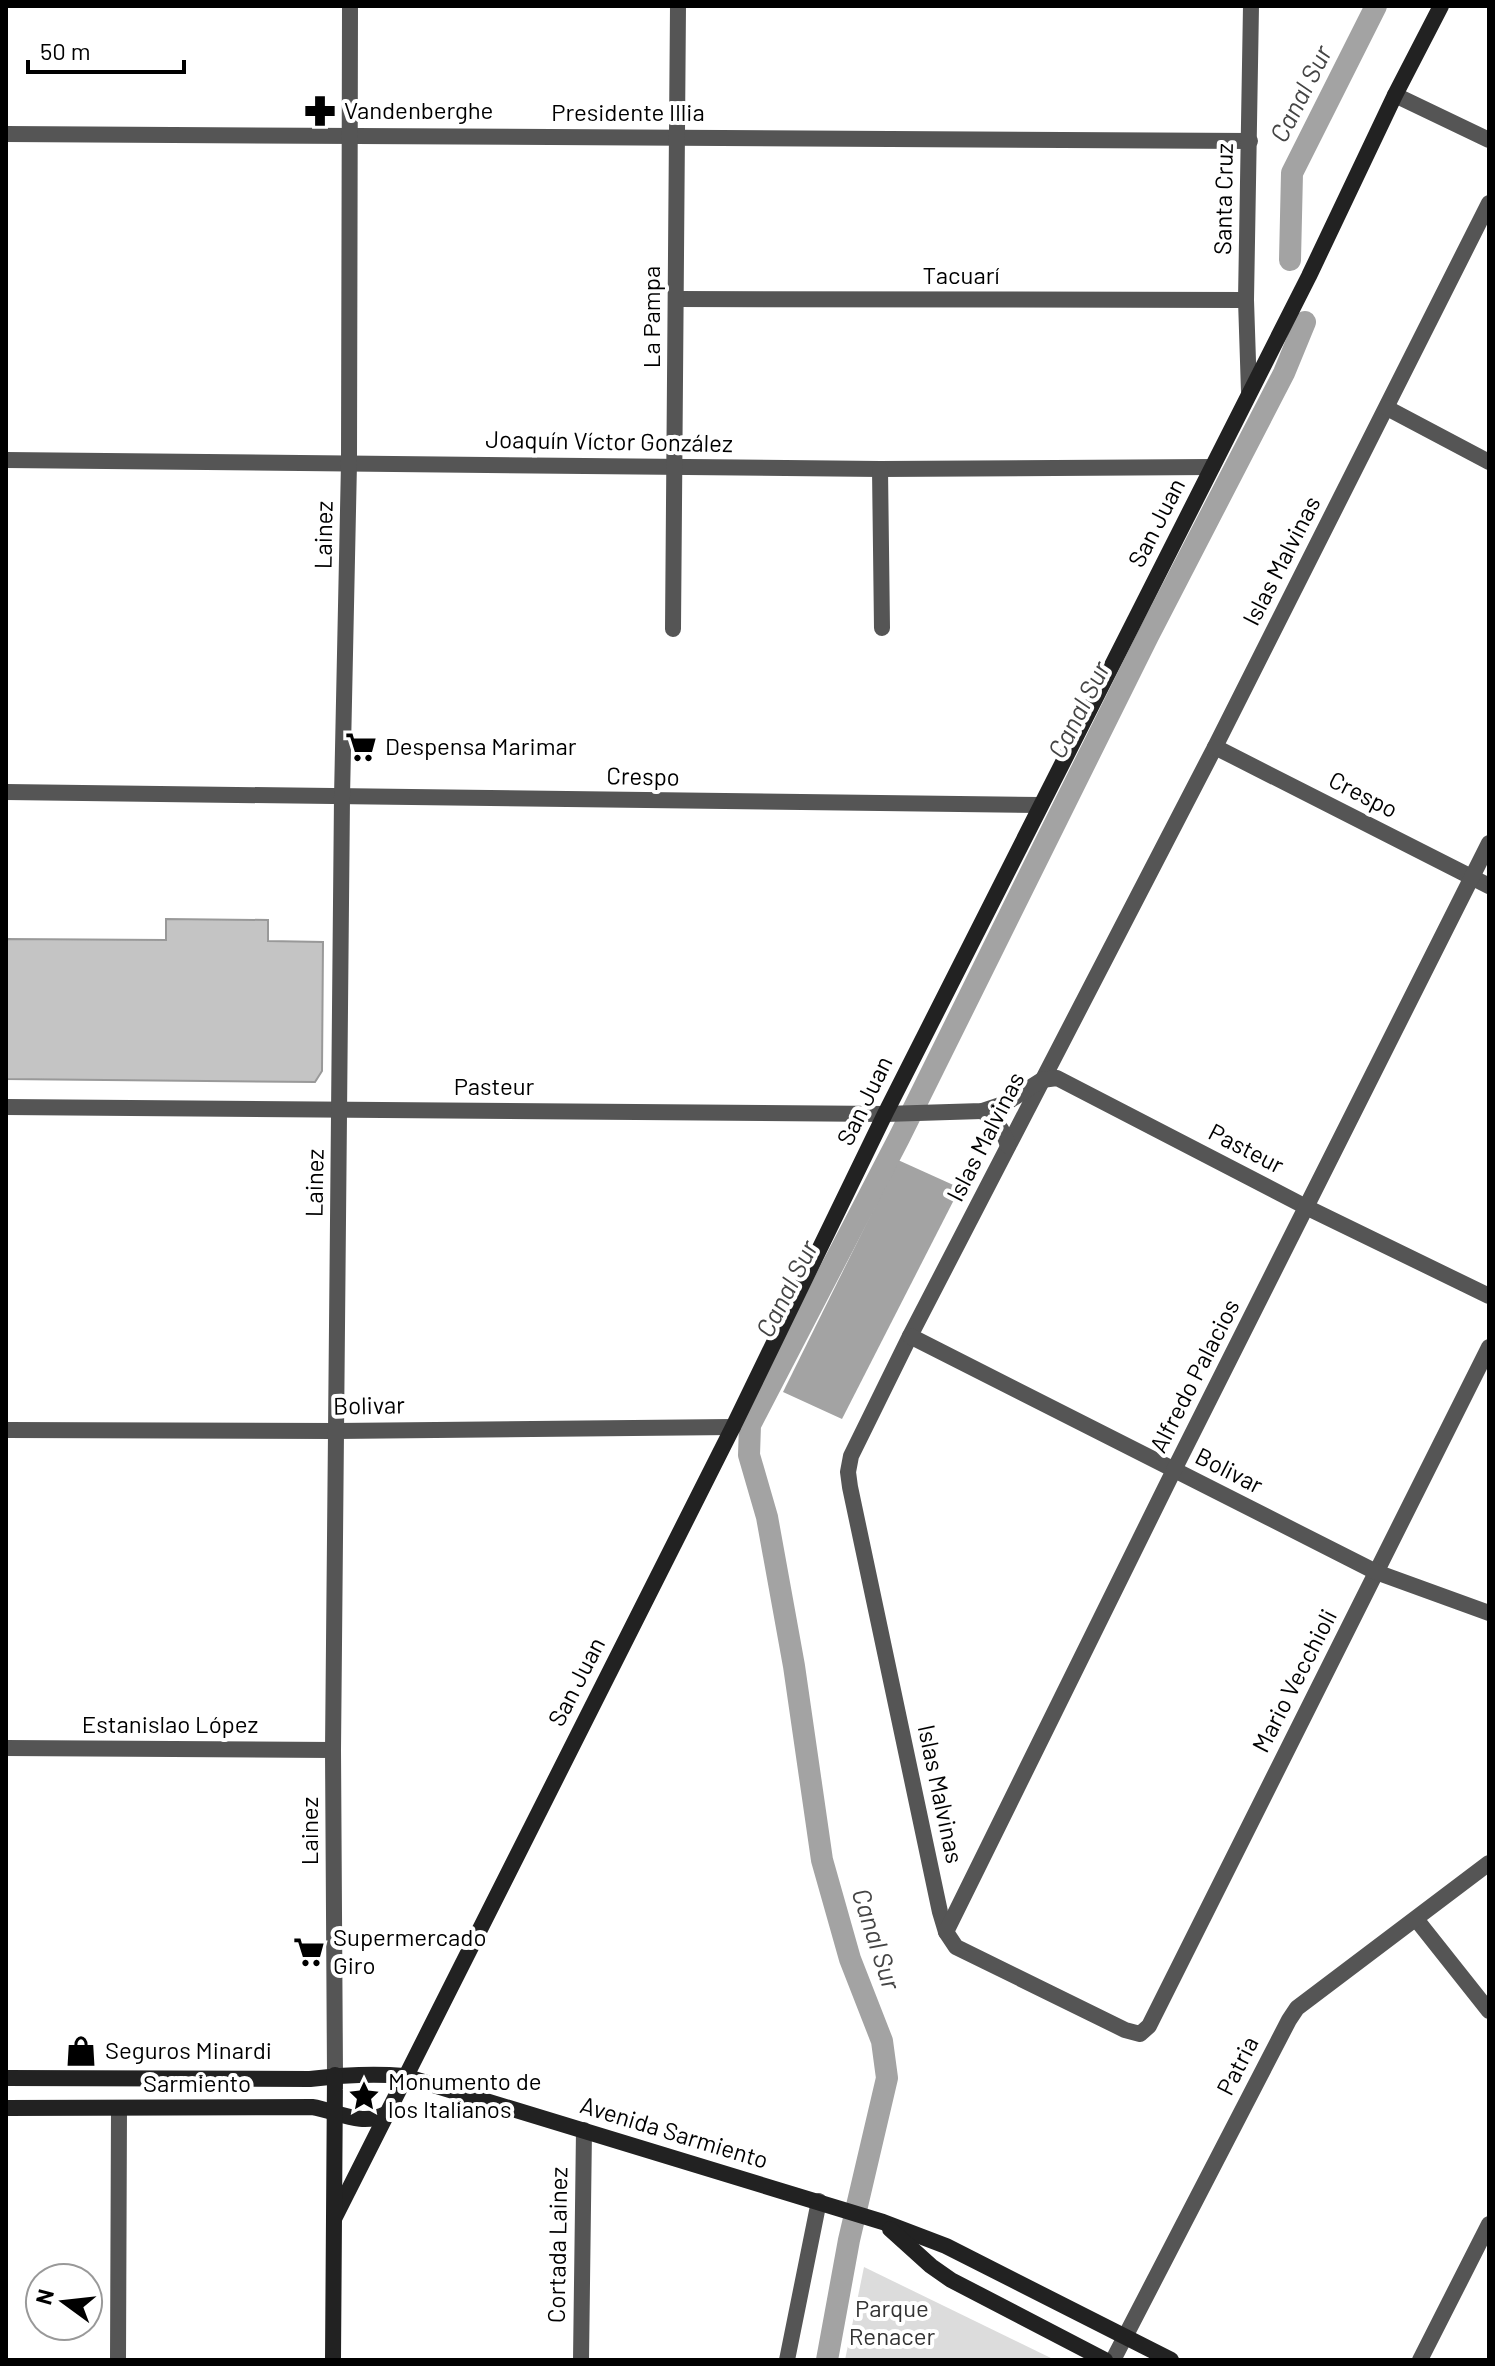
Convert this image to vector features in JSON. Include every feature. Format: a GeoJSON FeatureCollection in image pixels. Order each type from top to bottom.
{"type":"FeatureCollection","features":[{"type":"Feature","properties":{"kind":"street","name":"Lainez"},"geometry":{"type":"LineString","coordinates":[[333,2360],[333,1750],[342,797],[349,463],[350,6]]}},
{"type":"Feature","properties":{"kind":"street","name":"La Pampa"},"geometry":{"type":"LineString","coordinates":[[673,629],[678,6]]}},
{"type":"Feature","properties":{"kind":"street","name":"Santa Cruz"},"geometry":{"type":"LineString","coordinates":[[1249,392],[1246,300],[1251,6]]}},
{"type":"Feature","properties":{"kind":"street","name":"San Juan"},"geometry":{"type":"LineString","coordinates":[[334,2219],[733,1427],[1040,805],[1309,276],[1441,6]]}},
{"type":"Feature","properties":{"kind":"street"},"geometry":{"type":"LineString","coordinates":[[1395,95],[1489,140]]}},
{"type":"Feature","properties":{"kind":"street","name":"Presidente Illia"},"geometry":{"type":"LineString","coordinates":[[6,134],[1250,141]]}},
{"type":"Feature","properties":{"kind":"street","name":"Islas Malvinas"},"geometry":{"type":"LineString","coordinates":[[946,1932],[848,1472],[851,1456],[1215,747],[1489,203]]}},
{"type":"Feature","properties":{"kind":"street","name":"Tacuarí"},"geometry":{"type":"LineString","coordinates":[[676,299],[1246,300]]}},
{"type":"Feature","properties":{"kind":"street"},"geometry":{"type":"LineString","coordinates":[[1387,408],[1489,462]]}},
{"type":"Feature","properties":{"kind":"street","name":"Joaquín Víctor González"},"geometry":{"type":"LineString","coordinates":[[6,460],[880,469],[1212,467]]}},
{"type":"Feature","properties":{"kind":"street"},"geometry":{"type":"LineString","coordinates":[[880,469],[882,628]]}},
{"type":"Feature","properties":{"kind":"street","name":"Crespo"},"geometry":{"type":"LineString","coordinates":[[1215,747],[1489,886]]}},
{"type":"Feature","properties":{"kind":"street","name":"Crespo"},"geometry":{"type":"LineString","coordinates":[[6,792],[1040,805]]}},
{"type":"Feature","properties":{"kind":"street","name":"Alfredo Palacios"},"geometry":{"type":"LineString","coordinates":[[946,1932],[1489,843]]}},
{"type":"Feature","properties":{"kind":"street","name":"Pasteur"},"geometry":{"type":"LineString","coordinates":[[6,1107],[885,1114],[964,1112],[982,1111],[1006,1103],[1042,1080],[1057,1078],[1308,1208],[1489,1296]]}},
{"type":"Feature","properties":{"kind":"street"},"geometry":{"type":"LineString","coordinates":[[982,1111],[1003,1129],[1008,1146]]}},
{"type":"Feature","properties":{"kind":"street","name":"Bolivar"},"geometry":{"type":"LineString","coordinates":[[910,1336],[1376,1572],[1489,1613]]}},
{"type":"Feature","properties":{"kind":"street","name":"Mario Vecchioli"},"geometry":{"type":"LineString","coordinates":[[946,1932],[956,1947],[1125,2030],[1140,2034],[1149,2026],[1489,1347]]}},
{"type":"Feature","properties":{"kind":"street","name":"Bolivar"},"geometry":{"type":"LineString","coordinates":[[6,1430],[733,1427]]}},
{"type":"Feature","properties":{"kind":"street","name":"Estanislao López"},"geometry":{"type":"LineString","coordinates":[[6,1748],[333,1750]]}},
{"type":"Feature","properties":{"kind":"street","name":"Patria"},"geometry":{"type":"LineString","coordinates":[[1113,2360],[1297,2008],[1489,1863]]}},
{"type":"Feature","properties":{"kind":"street"},"geometry":{"type":"LineString","coordinates":[[1416,1919],[1489,2011]]}},
{"type":"Feature","properties":{"kind":"street","name":"Sarmiento"},"geometry":{"type":"LineString","coordinates":[[6,2078],[310,2079],[335,2075],[404,2076]]}},
{"type":"Feature","properties":{"kind":"street","name":"Avenida Sarmiento"},"geometry":{"type":"LineString","coordinates":[[404,2076],[883,2222],[946,2246],[1171,2360]]}},
{"type":"Feature","properties":{"kind":"street","name":"Sarmiento"},"geometry":{"type":"LineString","coordinates":[[6,2108],[312,2107],[368,2120],[386,2114]]}},
{"type":"Feature","properties":{"kind":"street"},"geometry":{"type":"LineString","coordinates":[[118,2360],[119,2109]]}},
{"type":"Feature","properties":{"kind":"street","name":"Cortada Lainez"},"geometry":{"type":"LineString","coordinates":[[581,2360],[584,2130]]}},
{"type":"Feature","properties":{"kind":"street"},"geometry":{"type":"LineString","coordinates":[[787,2360],[825,2203]]}},
{"type":"Feature","properties":{"kind":"street","name":"Avenida Sarmiento"},"geometry":{"type":"LineString","coordinates":[[883,2222],[951,2280],[1105,2360]]}},
{"type":"Feature","properties":{"kind":"street"},"geometry":{"type":"LineString","coordinates":[[1420,2360],[1489,2224]]}},
{"type":"Feature","properties":{"kind":"green space","name":"Parque Renacer"},"geometry":{"type":"Polygon","coordinates":[[[864,2267],[1055,2360],[845,2360],[864,2267]]]}},
{"type":"Feature","properties":{"kind":"shaded area"},"geometry":{"type":"Polygon","coordinates":[[[898,1160],[960,1188],[842,1419],[783,1392],[898,1160]]]}},
{"type":"Feature","properties":{"kind":"building"},"geometry":{"type":"Polygon","coordinates":[[[166,919],[268,920],[268,941],[323,942],[322,1071],[315,1082],[6,1079],[6,939],[166,940],[166,919]]]}},
{"type":"Feature","properties":{"kind":"waterway","name":"Canal Sur"},"geometry":{"type":"LineString","coordinates":[[1290,260],[1292,173],[1376,6]]}},
{"type":"Feature","properties":{"kind":"waterway","name":"Canal Sur"},"geometry":{"type":"LineString","coordinates":[[827,2360],[849,2240],[887,2078],[882,2041],[850,1959],[822,1860],[794,1666],[767,1517],[749,1455],[750,1425],[899,1138],[1148,636],[1284,373],[1305,322]]}},
{"type":"Feature","properties":{"kind":"place","name":"Vandenberghe"},"geometry":{"type":"Point","coordinates":[320,111]}},
{"type":"Feature","properties":{"kind":"place","name":"Despensa Marimar"},"geometry":{"type":"Point","coordinates":[361,747]}},
{"type":"Feature","properties":{"kind":"place","name":"Supermercado Giro"},"geometry":{"type":"Point","coordinates":[309,1952]}},
{"type":"Feature","properties":{"kind":"place","name":"Seguros Minardi"},"geometry":{"type":"Point","coordinates":[81,2051]}},
{"type":"Feature","properties":{"kind":"place","name":"Monumento de los Italianos"},"geometry":{"type":"Point","coordinates":[364,2096]}}]}
